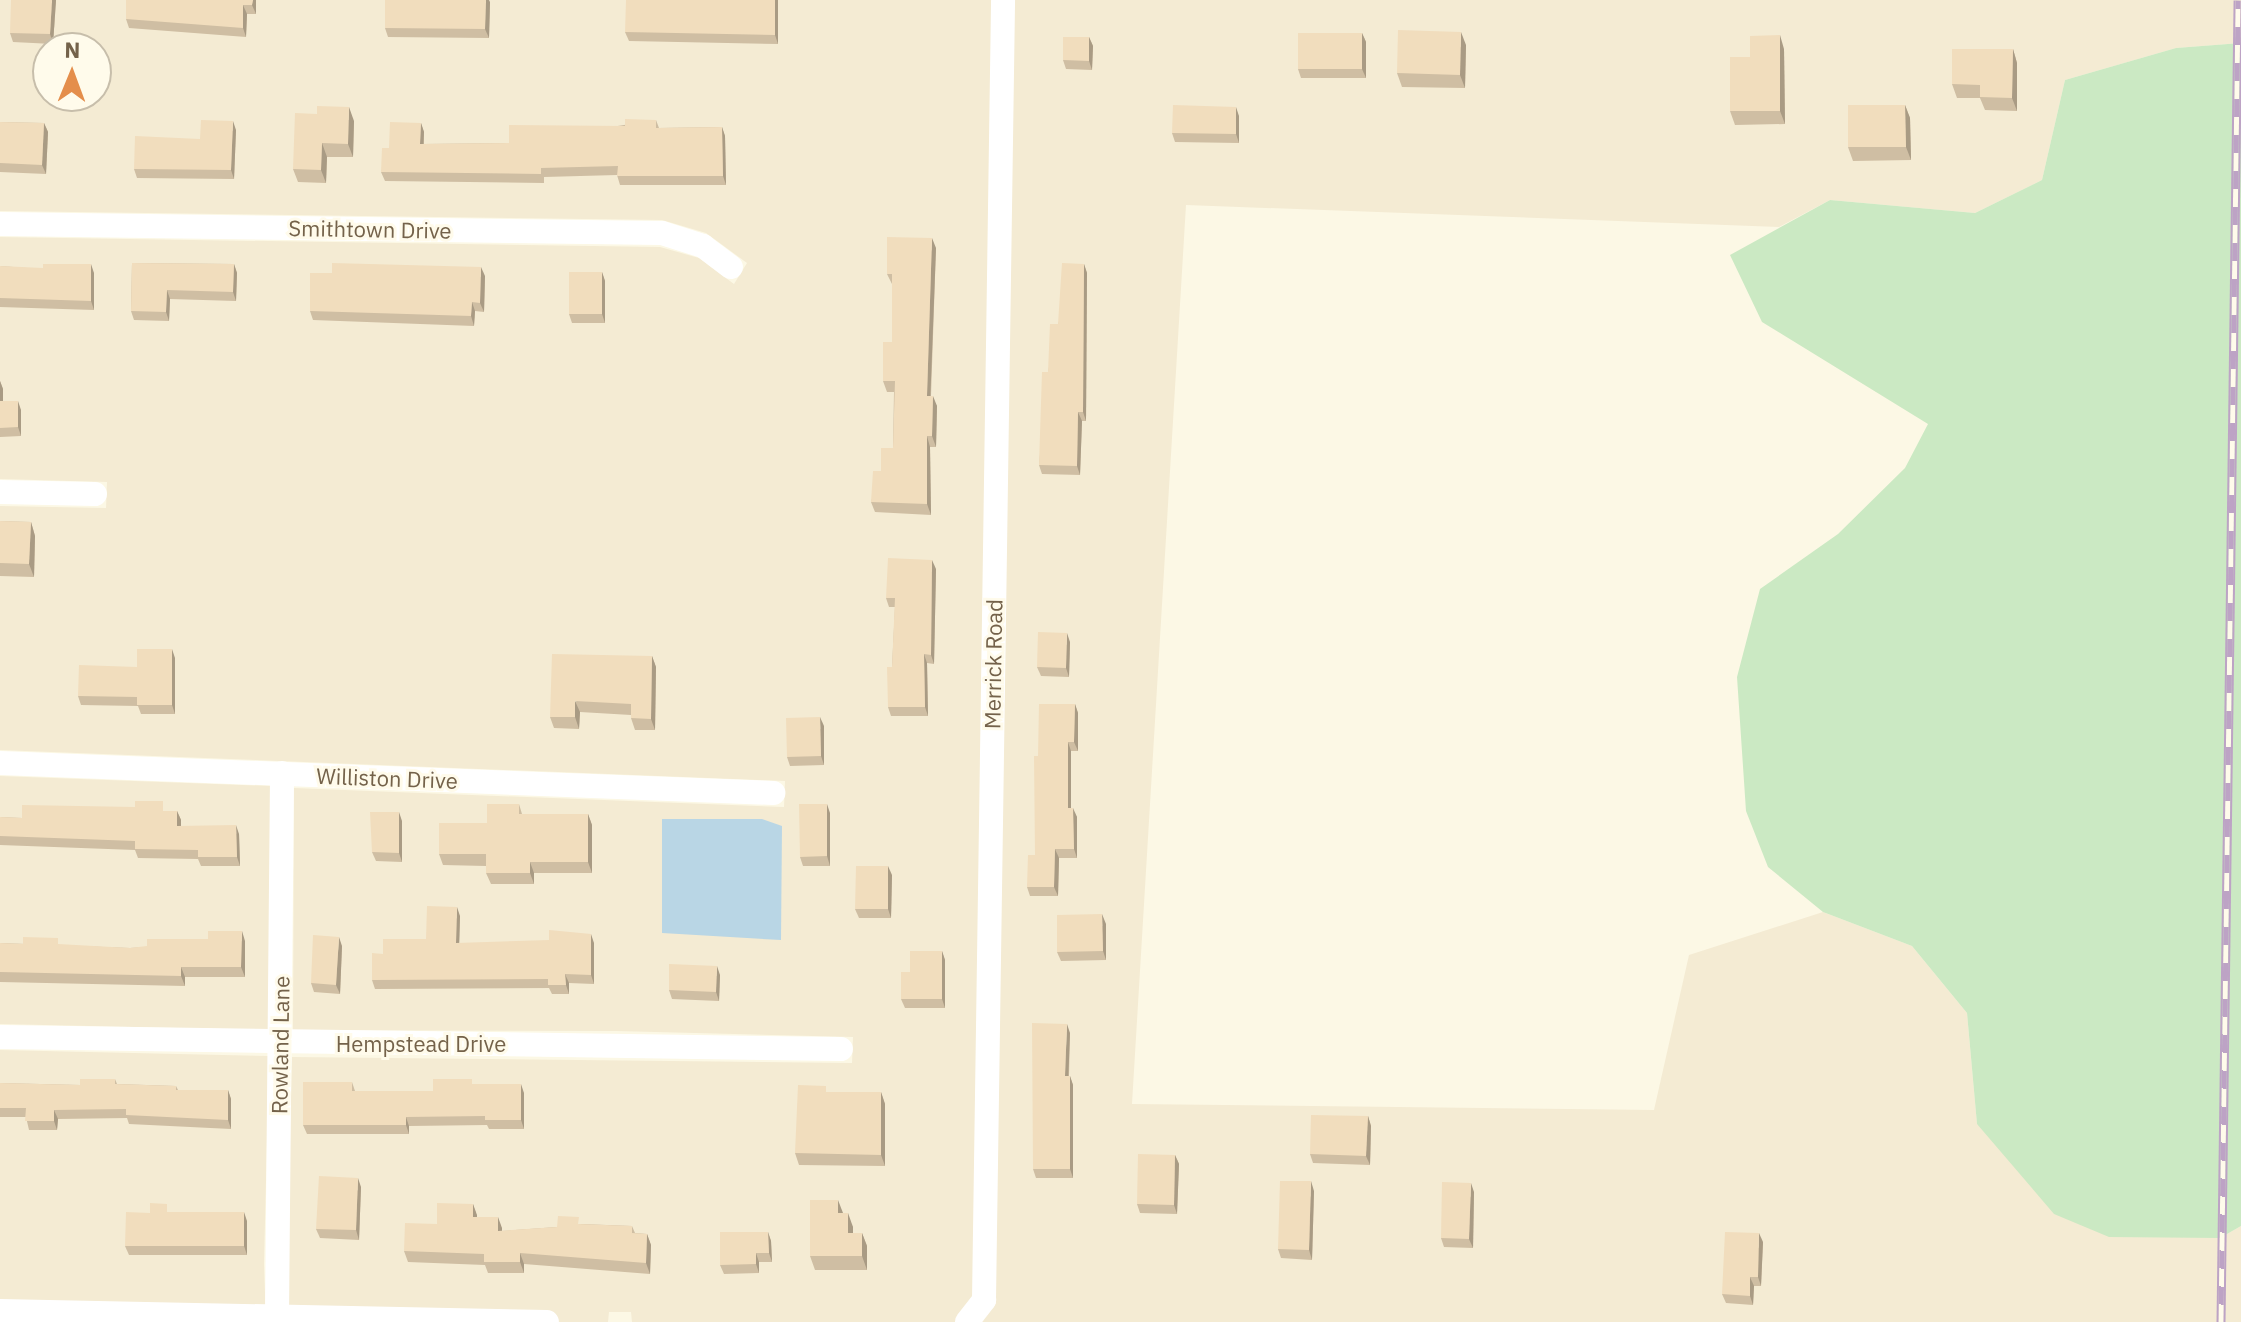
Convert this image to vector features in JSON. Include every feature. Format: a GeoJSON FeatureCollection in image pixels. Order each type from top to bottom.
{"type":"FeatureCollection","features":[{"type":"Feature","properties":{"kind":"street","name":"Merrick Road"},"geometry":{"type":"LineString","coordinates":[[967,1322],[984,1300],[1003,0]]}},
{"type":"Feature","properties":{"kind":"street","name":"Smithtown Drive"},"geometry":{"type":"LineString","coordinates":[[0,224],[662,233],[703,246],[731,267]]}},
{"type":"Feature","properties":{"kind":"street"},"geometry":{"type":"LineString","coordinates":[[0,492],[95,494]]}},
{"type":"Feature","properties":{"kind":"street","name":"Williston Drive"},"geometry":{"type":"LineString","coordinates":[[0,763],[773,793]]}},
{"type":"Feature","properties":{"kind":"street","name":"Rowland Lane"},"geometry":{"type":"LineString","coordinates":[[277,1317],[282,773]]}},
{"type":"Feature","properties":{"kind":"street","name":"Hempstead Drive"},"geometry":{"type":"LineString","coordinates":[[0,1037],[841,1049]]}},
{"type":"Feature","properties":{"kind":"street"},"geometry":{"type":"LineString","coordinates":[[0,1311],[547,1322]]}},
{"type":"Feature","properties":{"kind":"shaded area"},"geometry":{"type":"Polygon","coordinates":[[[0,0],[2241,0],[2241,43],[2176,48],[2065,80],[2042,180],[1975,213],[1830,200],[1779,227],[1186,205],[1132,1104],[1654,1110],[1689,955],[1823,912],[1912,946],[1967,1013],[1977,1124],[2220,1238],[2241,1226],[2241,1322],[632,1322],[631,1312],[609,1312],[608,1322],[289,1322],[287,1264],[292,1057],[852,1063],[853,1037],[616,1031],[293,1030],[294,788],[784,807],[785,781],[0,750],[0,506],[106,508],[107,482],[0,479],[0,237],[660,247],[699,258],[734,284],[747,263],[706,233],[662,220],[0,211],[0,0]]]}},
{"type":"Feature","properties":{"kind":"shaded area"},"geometry":{"type":"Polygon","coordinates":[[[0,776],[271,786],[269,1030],[0,1024],[0,776]]]}},
{"type":"Feature","properties":{"kind":"shaded area"},"geometry":{"type":"Polygon","coordinates":[[[0,1050],[269,1056],[264,1264],[266,1322],[0,1322],[0,1050]]]}},
{"type":"Feature","properties":{"kind":"green space"},"geometry":{"type":"Polygon","coordinates":[[[2241,43],[2241,1226],[2220,1238],[2109,1237],[2054,1214],[1977,1124],[1967,1013],[1912,946],[1823,912],[1768,867],[1746,811],[1737,677],[1760,589],[1838,534],[1905,468],[1928,424],[1762,322],[1730,255],[1830,200],[1975,213],[2042,180],[2065,80],[2176,48],[2241,43]]]}},
{"type":"Feature","properties":{"kind":"water"},"geometry":{"type":"Polygon","coordinates":[[[662,819],[762,819],[782,826],[781,940],[662,933],[662,819]]]}},
{"type":"Feature","properties":{"kind":"building"},"geometry":{"type":"Polygon","coordinates":[[[11,0],[52,0],[50,32],[10,33],[11,0]]]}},
{"type":"Feature","properties":{"kind":"building"},"geometry":{"type":"Polygon","coordinates":[[[126,0],[253,0],[252,5],[243,5],[243,28],[126,19],[126,0]]]}},
{"type":"Feature","properties":{"kind":"building"},"geometry":{"type":"Polygon","coordinates":[[[385,0],[486,0],[485,29],[385,28],[385,0]]]}},
{"type":"Feature","properties":{"kind":"building"},"geometry":{"type":"Polygon","coordinates":[[[626,0],[775,0],[775,35],[625,32],[626,0]]]}},
{"type":"Feature","properties":{"kind":"building"},"geometry":{"type":"Polygon","coordinates":[[[1398,30],[1461,32],[1460,75],[1397,73],[1398,30]]]}},
{"type":"Feature","properties":{"kind":"building"},"geometry":{"type":"Polygon","coordinates":[[[1298,33],[1362,33],[1362,69],[1298,69],[1298,33]]]}},
{"type":"Feature","properties":{"kind":"building"},"geometry":{"type":"Polygon","coordinates":[[[1780,35],[1780,111],[1730,111],[1730,57],[1750,57],[1750,36],[1780,35]]]}},
{"type":"Feature","properties":{"kind":"building"},"geometry":{"type":"Polygon","coordinates":[[[1063,37],[1089,37],[1089,61],[1063,60],[1063,37]]]}},
{"type":"Feature","properties":{"kind":"building"},"geometry":{"type":"Polygon","coordinates":[[[1952,49],[2013,49],[2012,98],[1980,97],[1980,85],[1952,84],[1952,49]]]}},
{"type":"Feature","properties":{"kind":"building"},"geometry":{"type":"Polygon","coordinates":[[[1173,105],[1236,107],[1236,134],[1172,133],[1173,105]]]}},
{"type":"Feature","properties":{"kind":"building"},"geometry":{"type":"Polygon","coordinates":[[[1848,105],[1905,105],[1906,147],[1848,147],[1848,105]]]}},
{"type":"Feature","properties":{"kind":"building"},"geometry":{"type":"Polygon","coordinates":[[[317,106],[349,107],[348,144],[322,143],[321,170],[293,169],[295,113],[317,114],[317,106]]]}},
{"type":"Feature","properties":{"kind":"building"},"geometry":{"type":"Polygon","coordinates":[[[625,119],[656,120],[656,128],[722,127],[723,176],[617,176],[618,166],[541,168],[541,174],[381,172],[382,148],[389,148],[390,122],[421,123],[420,144],[509,143],[509,125],[625,126],[625,119]]]}},
{"type":"Feature","properties":{"kind":"building"},"geometry":{"type":"Polygon","coordinates":[[[201,120],[233,121],[231,170],[134,169],[135,136],[200,139],[201,120]]]}},
{"type":"Feature","properties":{"kind":"building"},"geometry":{"type":"Polygon","coordinates":[[[0,122],[44,123],[42,165],[0,163],[0,122]]]}},
{"type":"Feature","properties":{"kind":"building"},"geometry":{"type":"Polygon","coordinates":[[[887,237],[932,238],[927,396],[933,396],[932,436],[927,436],[927,504],[871,502],[873,471],[881,471],[881,448],[893,448],[895,381],[883,381],[883,342],[892,342],[892,274],[887,274],[887,237]]]}},
{"type":"Feature","properties":{"kind":"building"},"geometry":{"type":"Polygon","coordinates":[[[132,263],[234,264],[233,292],[167,290],[166,312],[131,311],[132,263]]]}},
{"type":"Feature","properties":{"kind":"building"},"geometry":{"type":"Polygon","coordinates":[[[332,263],[481,267],[480,303],[472,302],[471,316],[310,311],[310,273],[332,273],[332,263]]]}},
{"type":"Feature","properties":{"kind":"building"},"geometry":{"type":"Polygon","coordinates":[[[1062,263],[1084,264],[1083,412],[1078,412],[1077,466],[1039,465],[1042,372],[1048,372],[1050,324],[1058,324],[1062,263]]]}},
{"type":"Feature","properties":{"kind":"building"},"geometry":{"type":"Polygon","coordinates":[[[43,264],[91,264],[91,301],[0,298],[0,266],[43,268],[43,264]]]}},
{"type":"Feature","properties":{"kind":"building"},"geometry":{"type":"Polygon","coordinates":[[[569,272],[602,272],[602,314],[569,314],[569,272]]]}},
{"type":"Feature","properties":{"kind":"building"},"geometry":{"type":"Polygon","coordinates":[[[0,401],[18,401],[18,427],[0,428],[0,401]]]}},
{"type":"Feature","properties":{"kind":"building"},"geometry":{"type":"Polygon","coordinates":[[[0,521],[31,522],[29,564],[0,563],[0,521]]]}},
{"type":"Feature","properties":{"kind":"building"},"geometry":{"type":"Polygon","coordinates":[[[888,558],[932,560],[931,655],[924,654],[925,707],[888,707],[887,667],[892,667],[895,598],[886,598],[888,558]]]}},
{"type":"Feature","properties":{"kind":"building"},"geometry":{"type":"Polygon","coordinates":[[[1038,632],[1067,633],[1066,668],[1037,667],[1038,632]]]}},
{"type":"Feature","properties":{"kind":"building"},"geometry":{"type":"Polygon","coordinates":[[[137,649],[172,649],[172,705],[137,705],[137,697],[78,696],[79,665],[137,667],[137,649]]]}},
{"type":"Feature","properties":{"kind":"building"},"geometry":{"type":"Polygon","coordinates":[[[552,654],[652,656],[651,719],[631,718],[631,704],[575,701],[575,717],[550,717],[552,654]]]}},
{"type":"Feature","properties":{"kind":"building"},"geometry":{"type":"Polygon","coordinates":[[[1039,704],[1075,704],[1074,742],[1068,742],[1068,808],[1073,808],[1074,849],[1055,849],[1054,887],[1027,887],[1028,855],[1035,855],[1034,756],[1038,756],[1039,704]]]}},
{"type":"Feature","properties":{"kind":"building"},"geometry":{"type":"Polygon","coordinates":[[[820,717],[821,756],[787,757],[786,718],[820,717]]]}},
{"type":"Feature","properties":{"kind":"building"},"geometry":{"type":"Polygon","coordinates":[[[135,801],[163,801],[163,811],[177,811],[177,826],[236,825],[237,857],[198,857],[198,850],[135,849],[135,841],[0,836],[0,817],[22,818],[22,805],[135,807],[135,801]]]}},
{"type":"Feature","properties":{"kind":"building"},"geometry":{"type":"Polygon","coordinates":[[[487,804],[519,804],[519,814],[588,814],[588,862],[530,862],[530,873],[486,873],[486,854],[439,854],[439,823],[487,823],[487,804]]]}},
{"type":"Feature","properties":{"kind":"building"},"geometry":{"type":"Polygon","coordinates":[[[799,804],[827,804],[827,856],[800,857],[799,804]]]}},
{"type":"Feature","properties":{"kind":"building"},"geometry":{"type":"Polygon","coordinates":[[[370,812],[399,812],[399,853],[372,852],[370,812]]]}},
{"type":"Feature","properties":{"kind":"building"},"geometry":{"type":"Polygon","coordinates":[[[856,866],[888,866],[888,909],[855,909],[856,866]]]}},
{"type":"Feature","properties":{"kind":"building"},"geometry":{"type":"Polygon","coordinates":[[[427,906],[457,907],[456,943],[549,940],[549,930],[591,934],[591,975],[565,974],[566,985],[548,985],[548,979],[372,980],[372,953],[383,954],[383,939],[426,939],[427,906]]]}},
{"type":"Feature","properties":{"kind":"building"},"geometry":{"type":"Polygon","coordinates":[[[1102,914],[1103,951],[1057,952],[1057,915],[1102,914]]]}},
{"type":"Feature","properties":{"kind":"building"},"geometry":{"type":"Polygon","coordinates":[[[208,931],[242,931],[241,967],[181,967],[181,976],[0,972],[0,943],[23,944],[23,937],[58,938],[58,944],[130,948],[147,946],[147,939],[208,939],[208,931]]]}},
{"type":"Feature","properties":{"kind":"building"},"geometry":{"type":"Polygon","coordinates":[[[313,935],[339,937],[336,985],[311,983],[313,935]]]}},
{"type":"Feature","properties":{"kind":"building"},"geometry":{"type":"Polygon","coordinates":[[[910,951],[942,951],[942,999],[901,999],[901,972],[910,972],[910,951]]]}},
{"type":"Feature","properties":{"kind":"building"},"geometry":{"type":"Polygon","coordinates":[[[669,964],[717,966],[716,992],[669,990],[669,964]]]}},
{"type":"Feature","properties":{"kind":"building"},"geometry":{"type":"Polygon","coordinates":[[[1032,1023],[1067,1024],[1065,1076],[1070,1076],[1070,1169],[1033,1169],[1032,1023]]]}},
{"type":"Feature","properties":{"kind":"building"},"geometry":{"type":"Polygon","coordinates":[[[80,1079],[115,1079],[115,1084],[176,1086],[176,1090],[228,1090],[228,1120],[126,1115],[126,1109],[54,1110],[54,1121],[25,1121],[26,1108],[0,1108],[0,1083],[80,1085],[80,1079]]]}},
{"type":"Feature","properties":{"kind":"building"},"geometry":{"type":"Polygon","coordinates":[[[433,1079],[472,1079],[472,1084],[521,1084],[521,1120],[485,1120],[485,1116],[406,1117],[406,1125],[303,1125],[303,1082],[352,1082],[352,1091],[433,1091],[433,1079]]]}},
{"type":"Feature","properties":{"kind":"building"},"geometry":{"type":"Polygon","coordinates":[[[798,1085],[826,1086],[826,1092],[881,1092],[881,1155],[795,1153],[798,1085]]]}},
{"type":"Feature","properties":{"kind":"building"},"geometry":{"type":"Polygon","coordinates":[[[1311,1115],[1368,1116],[1366,1156],[1310,1154],[1311,1115]]]}},
{"type":"Feature","properties":{"kind":"building"},"geometry":{"type":"Polygon","coordinates":[[[1138,1154],[1175,1155],[1174,1205],[1137,1204],[1138,1154]]]}},
{"type":"Feature","properties":{"kind":"building"},"geometry":{"type":"Polygon","coordinates":[[[319,1176],[358,1178],[356,1230],[316,1229],[319,1176]]]}},
{"type":"Feature","properties":{"kind":"building"},"geometry":{"type":"Polygon","coordinates":[[[1280,1181],[1311,1181],[1309,1250],[1278,1249],[1280,1181]]]}},
{"type":"Feature","properties":{"kind":"building"},"geometry":{"type":"Polygon","coordinates":[[[1442,1182],[1471,1183],[1469,1239],[1441,1238],[1442,1182]]]}},
{"type":"Feature","properties":{"kind":"building"},"geometry":{"type":"Polygon","coordinates":[[[810,1200],[838,1200],[838,1213],[848,1213],[848,1233],[862,1233],[862,1256],[810,1256],[810,1200]]]}},
{"type":"Feature","properties":{"kind":"building"},"geometry":{"type":"Polygon","coordinates":[[[150,1203],[167,1204],[167,1212],[244,1212],[244,1246],[125,1246],[126,1212],[150,1213],[150,1203]]]}},
{"type":"Feature","properties":{"kind":"building"},"geometry":{"type":"Polygon","coordinates":[[[437,1203],[473,1204],[473,1217],[498,1217],[498,1231],[557,1227],[558,1216],[579,1217],[578,1224],[632,1226],[632,1233],[647,1234],[646,1263],[520,1253],[520,1262],[484,1262],[484,1254],[404,1251],[405,1223],[437,1224],[437,1203]]]}},
{"type":"Feature","properties":{"kind":"building"},"geometry":{"type":"Polygon","coordinates":[[[720,1232],[768,1232],[769,1253],[756,1253],[756,1264],[720,1265],[720,1232]]]}},
{"type":"Feature","properties":{"kind":"building"},"geometry":{"type":"Polygon","coordinates":[[[1725,1232],[1759,1233],[1758,1277],[1750,1277],[1750,1296],[1722,1294],[1725,1232]]]}},
{"type":"Feature","properties":{"kind":"railway"},"geometry":{"type":"LineString","coordinates":[[2221,1322],[2238,0]]}}]}
